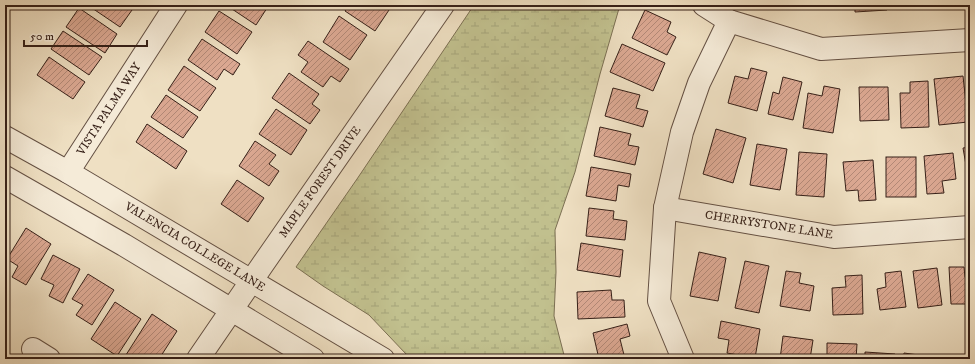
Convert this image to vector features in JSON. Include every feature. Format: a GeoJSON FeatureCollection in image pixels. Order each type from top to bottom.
{"type":"FeatureCollection","features":[{"type":"Feature","properties":{"kind":"street","name":"VISTA PALMA WAY"},"geometry":{"type":"LineString","coordinates":[[68,172],[176,5]]}},
{"type":"Feature","properties":{"kind":"street","name":"MAPLE FOREST DRIVE"},"geometry":{"type":"LineString","coordinates":[[198,359],[251,280],[443,5]]}},
{"type":"Feature","properties":{"kind":"street"},"geometry":{"type":"LineString","coordinates":[[704,5],[730,21],[821,49],[970,40]]}},
{"type":"Feature","properties":{"kind":"street"},"geometry":{"type":"LineString","coordinates":[[683,359],[659,301],[665,208],[682,132],[699,84],[730,21]]}},
{"type":"Feature","properties":{"kind":"street","name":"VALENCIA COLLEGE LANE"},"geometry":{"type":"LineString","coordinates":[[5,137],[68,172],[383,359]]}},
{"type":"Feature","properties":{"kind":"street"},"geometry":{"type":"LineString","coordinates":[[5,177],[124,245],[313,359]]}},
{"type":"Feature","properties":{"kind":"street","name":"CHERRYSTONE LANE"},"geometry":{"type":"LineString","coordinates":[[665,208],[834,237],[970,227]]}},
{"type":"Feature","properties":{"kind":"green space"},"geometry":{"type":"Polygon","coordinates":[[[474,5],[620,5],[600,74],[575,172],[555,230],[556,272],[554,316],[564,355],[561,359],[413,359],[406,354],[369,315],[296,267],[474,5]]]}},
{"type":"Feature","properties":{"kind":"building"},"geometry":{"type":"Polygon","coordinates":[[[89,5],[125,5],[132,10],[120,27],[89,5]]]}},
{"type":"Feature","properties":{"kind":"building"},"geometry":{"type":"Polygon","coordinates":[[[226,5],[269,5],[256,25],[226,5]]]}},
{"type":"Feature","properties":{"kind":"building"},"geometry":{"type":"Polygon","coordinates":[[[349,5],[389,5],[391,7],[375,31],[345,11],[349,5]]]}},
{"type":"Feature","properties":{"kind":"building"},"geometry":{"type":"Polygon","coordinates":[[[815,5],[831,5],[831,9],[815,5]]]}},
{"type":"Feature","properties":{"kind":"building"},"geometry":{"type":"Polygon","coordinates":[[[855,5],[886,5],[887,10],[855,12],[855,5]]]}},
{"type":"Feature","properties":{"kind":"building"},"geometry":{"type":"Polygon","coordinates":[[[910,5],[928,5],[928,6],[910,8],[910,5]]]}},
{"type":"Feature","properties":{"kind":"building"},"geometry":{"type":"Polygon","coordinates":[[[79,8],[117,34],[105,53],[66,27],[79,8]]]}},
{"type":"Feature","properties":{"kind":"building"},"geometry":{"type":"Polygon","coordinates":[[[645,10],[671,22],[667,32],[676,37],[667,55],[632,38],[645,10]]]}},
{"type":"Feature","properties":{"kind":"building"},"geometry":{"type":"Polygon","coordinates":[[[219,11],[252,32],[237,54],[205,32],[219,11]]]}},
{"type":"Feature","properties":{"kind":"building"},"geometry":{"type":"Polygon","coordinates":[[[339,16],[367,35],[350,60],[323,42],[339,16]]]}},
{"type":"Feature","properties":{"kind":"building"},"geometry":{"type":"Polygon","coordinates":[[[63,31],[102,57],[89,75],[51,49],[63,31]]]}},
{"type":"Feature","properties":{"kind":"building"},"geometry":{"type":"Polygon","coordinates":[[[202,39],[240,64],[233,75],[224,69],[217,80],[188,60],[202,39]]]}},
{"type":"Feature","properties":{"kind":"building"},"geometry":{"type":"Polygon","coordinates":[[[308,41],[349,69],[340,82],[331,76],[323,87],[301,72],[308,62],[298,55],[308,41]]]}},
{"type":"Feature","properties":{"kind":"building"},"geometry":{"type":"Polygon","coordinates":[[[622,44],[665,63],[653,91],[610,72],[622,44]]]}},
{"type":"Feature","properties":{"kind":"building"},"geometry":{"type":"Polygon","coordinates":[[[49,57],[85,82],[73,99],[37,75],[49,57]]]}},
{"type":"Feature","properties":{"kind":"building"},"geometry":{"type":"Polygon","coordinates":[[[184,66],[216,88],[200,111],[168,90],[184,66]]]}},
{"type":"Feature","properties":{"kind":"building"},"geometry":{"type":"Polygon","coordinates":[[[751,68],[767,72],[757,111],[728,103],[735,76],[748,79],[751,68]]]}},
{"type":"Feature","properties":{"kind":"building"},"geometry":{"type":"Polygon","coordinates":[[[289,73],[319,94],[312,104],[320,110],[310,124],[272,98],[289,73]]]}},
{"type":"Feature","properties":{"kind":"building"},"geometry":{"type":"Polygon","coordinates":[[[963,76],[968,122],[939,125],[934,79],[963,76]]]}},
{"type":"Feature","properties":{"kind":"building"},"geometry":{"type":"Polygon","coordinates":[[[783,77],[802,82],[793,120],[768,114],[773,92],[779,94],[783,77]]]}},
{"type":"Feature","properties":{"kind":"building"},"geometry":{"type":"Polygon","coordinates":[[[928,81],[929,127],[901,128],[900,93],[910,93],[910,82],[928,81]]]}},
{"type":"Feature","properties":{"kind":"building"},"geometry":{"type":"Polygon","coordinates":[[[824,86],[840,89],[833,133],[803,128],[808,93],[822,96],[824,86]]]}},
{"type":"Feature","properties":{"kind":"building"},"geometry":{"type":"Polygon","coordinates":[[[859,87],[888,87],[889,120],[860,121],[859,87]]]}},
{"type":"Feature","properties":{"kind":"building"},"geometry":{"type":"Polygon","coordinates":[[[613,88],[640,95],[636,108],[648,111],[643,127],[605,116],[613,88]]]}},
{"type":"Feature","properties":{"kind":"building"},"geometry":{"type":"Polygon","coordinates":[[[166,95],[198,117],[183,138],[151,117],[166,95]]]}},
{"type":"Feature","properties":{"kind":"building"},"geometry":{"type":"Polygon","coordinates":[[[276,109],[307,130],[291,155],[259,134],[276,109]]]}},
{"type":"Feature","properties":{"kind":"building"},"geometry":{"type":"Polygon","coordinates":[[[147,124],[187,151],[176,169],[136,142],[147,124]]]}},
{"type":"Feature","properties":{"kind":"building"},"geometry":{"type":"Polygon","coordinates":[[[600,127],[631,134],[628,145],[639,147],[635,165],[594,156],[600,127]]]}},
{"type":"Feature","properties":{"kind":"building"},"geometry":{"type":"Polygon","coordinates":[[[716,129],[746,138],[733,183],[703,174],[716,129]]]}},
{"type":"Feature","properties":{"kind":"building"},"geometry":{"type":"Polygon","coordinates":[[[255,141],[276,155],[269,164],[279,171],[269,186],[239,166],[255,141]]]}},
{"type":"Feature","properties":{"kind":"building"},"geometry":{"type":"Polygon","coordinates":[[[757,144],[787,149],[780,190],[750,185],[757,144]]]}},
{"type":"Feature","properties":{"kind":"building"},"geometry":{"type":"Polygon","coordinates":[[[970,147],[970,188],[963,148],[970,147]]]}},
{"type":"Feature","properties":{"kind":"building"},"geometry":{"type":"Polygon","coordinates":[[[799,152],[827,154],[824,197],[796,195],[799,152]]]}},
{"type":"Feature","properties":{"kind":"building"},"geometry":{"type":"Polygon","coordinates":[[[953,153],[956,179],[942,181],[944,193],[927,194],[924,156],[953,153]]]}},
{"type":"Feature","properties":{"kind":"building"},"geometry":{"type":"Polygon","coordinates":[[[886,157],[916,157],[916,197],[886,197],[886,157]]]}},
{"type":"Feature","properties":{"kind":"building"},"geometry":{"type":"Polygon","coordinates":[[[873,160],[876,200],[859,201],[858,190],[846,191],[843,162],[873,160]]]}},
{"type":"Feature","properties":{"kind":"building"},"geometry":{"type":"Polygon","coordinates":[[[591,167],[631,174],[629,187],[618,185],[616,201],[586,196],[591,167]]]}},
{"type":"Feature","properties":{"kind":"building"},"geometry":{"type":"Polygon","coordinates":[[[237,180],[264,198],[248,222],[221,204],[237,180]]]}},
{"type":"Feature","properties":{"kind":"building"},"geometry":{"type":"Polygon","coordinates":[[[589,208],[614,211],[613,219],[627,221],[625,240],[586,236],[589,208]]]}},
{"type":"Feature","properties":{"kind":"building"},"geometry":{"type":"Polygon","coordinates":[[[26,228],[51,244],[26,285],[12,277],[18,266],[7,259],[26,228]]]}},
{"type":"Feature","properties":{"kind":"building"},"geometry":{"type":"Polygon","coordinates":[[[581,243],[623,250],[620,277],[577,270],[581,243]]]}},
{"type":"Feature","properties":{"kind":"building"},"geometry":{"type":"Polygon","coordinates":[[[699,252],[726,258],[718,301],[690,296],[699,252]]]}},
{"type":"Feature","properties":{"kind":"building"},"geometry":{"type":"Polygon","coordinates":[[[53,255],[80,269],[63,303],[49,296],[54,285],[41,279],[53,255]]]}},
{"type":"Feature","properties":{"kind":"building"},"geometry":{"type":"Polygon","coordinates":[[[745,261],[769,266],[759,313],[735,308],[745,261]]]}},
{"type":"Feature","properties":{"kind":"building"},"geometry":{"type":"Polygon","coordinates":[[[949,267],[964,267],[965,277],[970,277],[970,304],[951,304],[949,267]]]}},
{"type":"Feature","properties":{"kind":"building"},"geometry":{"type":"Polygon","coordinates":[[[937,268],[942,305],[918,308],[913,271],[937,268]]]}},
{"type":"Feature","properties":{"kind":"building"},"geometry":{"type":"Polygon","coordinates":[[[786,271],[801,273],[799,283],[814,286],[810,311],[780,306],[786,271]]]}},
{"type":"Feature","properties":{"kind":"building"},"geometry":{"type":"Polygon","coordinates":[[[901,271],[906,307],[880,310],[877,289],[886,287],[885,273],[901,271]]]}},
{"type":"Feature","properties":{"kind":"building"},"geometry":{"type":"Polygon","coordinates":[[[88,274],[114,290],[92,325],[76,315],[83,305],[72,299],[88,274]]]}},
{"type":"Feature","properties":{"kind":"building"},"geometry":{"type":"Polygon","coordinates":[[[862,275],[863,314],[833,315],[832,288],[846,287],[845,276],[862,275]]]}},
{"type":"Feature","properties":{"kind":"building"},"geometry":{"type":"Polygon","coordinates":[[[611,290],[612,300],[624,300],[625,317],[578,319],[577,292],[611,290]]]}},
{"type":"Feature","properties":{"kind":"building"},"geometry":{"type":"Polygon","coordinates":[[[115,302],[141,319],[117,356],[91,339],[115,302]]]}},
{"type":"Feature","properties":{"kind":"building"},"geometry":{"type":"Polygon","coordinates":[[[152,314],[177,331],[159,359],[124,358],[152,314]]]}},
{"type":"Feature","properties":{"kind":"building"},"geometry":{"type":"Polygon","coordinates":[[[721,321],[760,329],[755,358],[727,353],[729,340],[718,338],[721,321]]]}},
{"type":"Feature","properties":{"kind":"building"},"geometry":{"type":"Polygon","coordinates":[[[627,324],[630,336],[620,339],[624,355],[609,359],[599,359],[593,333],[627,324]]]}},
{"type":"Feature","properties":{"kind":"building"},"geometry":{"type":"Polygon","coordinates":[[[783,336],[813,340],[810,359],[780,359],[783,336]]]}},
{"type":"Feature","properties":{"kind":"building"},"geometry":{"type":"Polygon","coordinates":[[[827,343],[857,344],[856,359],[827,359],[827,343]]]}},
{"type":"Feature","properties":{"kind":"building"},"geometry":{"type":"Polygon","coordinates":[[[865,352],[895,354],[895,359],[865,359],[865,352]]]}},
{"type":"Feature","properties":{"kind":"building"},"geometry":{"type":"Polygon","coordinates":[[[904,353],[933,357],[933,359],[903,359],[904,353]]]}},
{"type":"Feature","properties":{"kind":"building"},"geometry":{"type":"Polygon","coordinates":[[[939,356],[969,358],[969,359],[939,359],[939,356]]]}}]}
